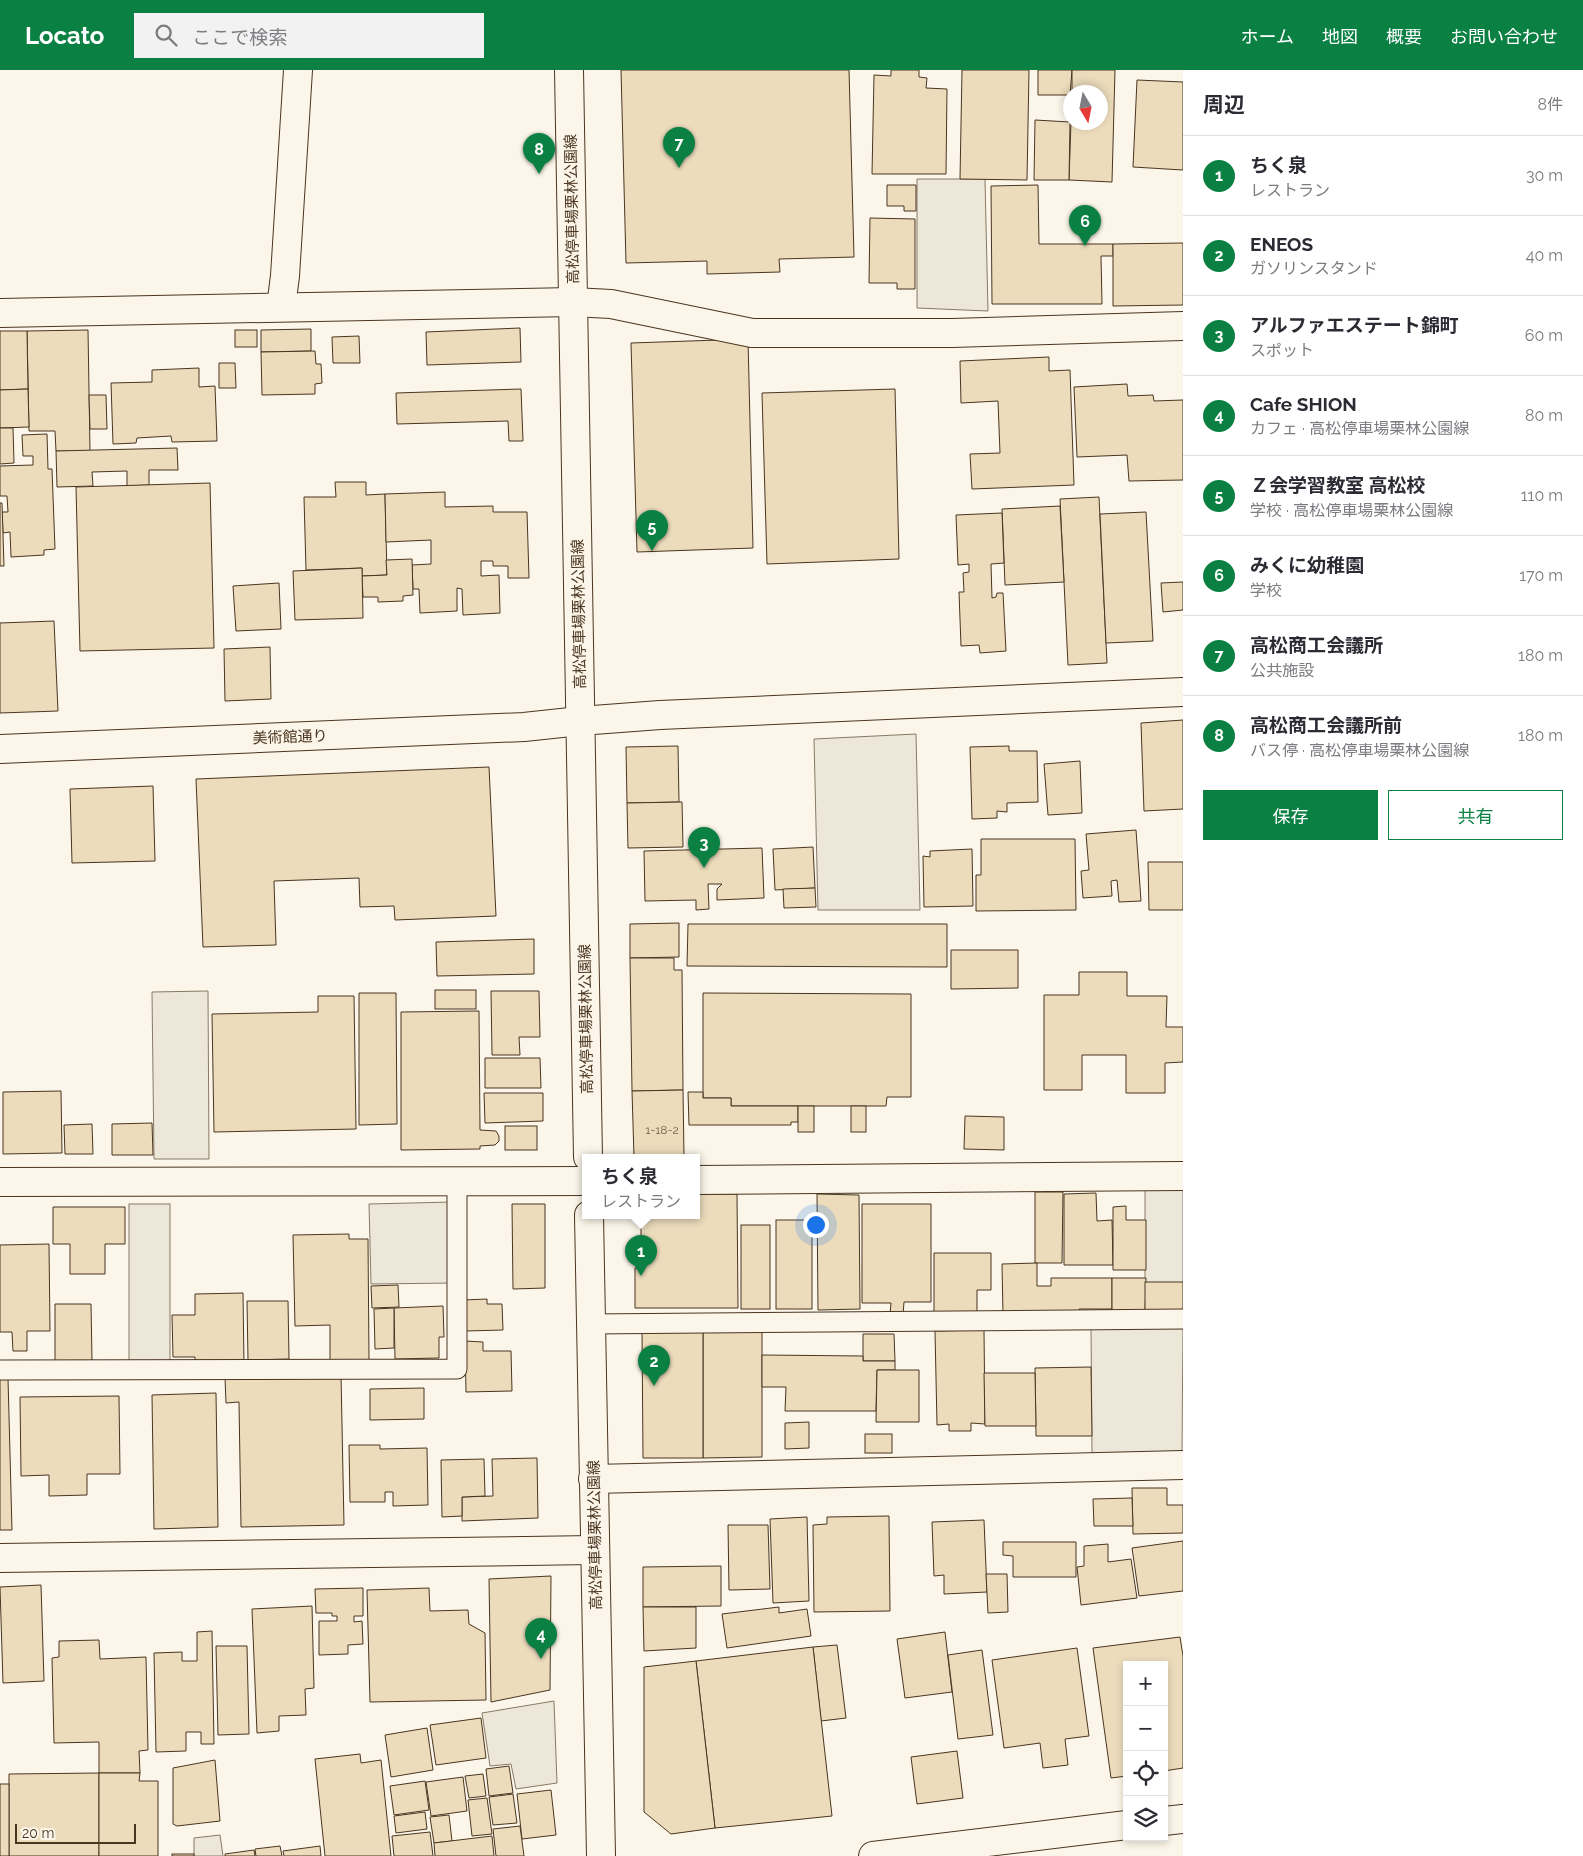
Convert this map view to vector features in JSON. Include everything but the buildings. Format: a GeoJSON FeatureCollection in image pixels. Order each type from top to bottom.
{"type":"FeatureCollection","features":[{"type":"Feature","properties":{"kind":"street"},"geometry":{"type":"LineString","coordinates":[[281,307],[285,276],[298,70]]}},
{"type":"Feature","properties":{"kind":"street","name":"高松停車場栗林公園線"},"geometry":{"type":"LineString","coordinates":[[569,70],[588,1154]]}},
{"type":"Feature","properties":{"kind":"street"},"geometry":{"type":"LineString","coordinates":[[0,313],[573,302],[611,304],[752,332],[952,333],[1183,326]]}},
{"type":"Feature","properties":{"kind":"street","name":"美術館通り"},"geometry":{"type":"LineString","coordinates":[[0,749],[524,727],[670,715],[1183,692]]}},
{"type":"Feature","properties":{"kind":"street"},"geometry":{"type":"LineString","coordinates":[[700,1180],[1183,1176]]}},
{"type":"Feature","properties":{"kind":"street"},"geometry":{"type":"LineString","coordinates":[[0,1182],[582,1181]]}},
{"type":"Feature","properties":{"kind":"street","name":"高松停車場栗林公園線"},"geometry":{"type":"LineString","coordinates":[[589,1219],[601,1856]]}},
{"type":"Feature","properties":{"kind":"street"},"geometry":{"type":"LineString","coordinates":[[593,1479],[1183,1465]]}},
{"type":"Feature","properties":{"kind":"street"},"geometry":{"type":"LineString","coordinates":[[0,1558],[594,1550]]}},
{"type":"Feature","properties":{"kind":"street"},"geometry":{"type":"LineString","coordinates":[[1168,1821],[1183,1819]]}},
{"type":"Feature","properties":{"kind":"street"},"geometry":{"type":"LineString","coordinates":[[873,1856],[1014,1847],[1123,1827]]}},
{"type":"Feature","properties":{"kind":"lane"},"geometry":{"type":"LineString","coordinates":[[0,1370],[457,1370],[456,1181]]}},
{"type":"Feature","properties":{"kind":"lane"},"geometry":{"type":"LineString","coordinates":[[590,1324],[1183,1319]]}},
{"type":"Feature","properties":{"kind":"shaded area"},"geometry":{"type":"Polygon","coordinates":[[[917,179],[985,179],[988,311],[917,308],[917,179]]]}},
{"type":"Feature","properties":{"kind":"shaded area"},"geometry":{"type":"Polygon","coordinates":[[[916,734],[920,910],[818,910],[814,739],[916,734]]]}},
{"type":"Feature","properties":{"kind":"shaded area"},"geometry":{"type":"Polygon","coordinates":[[[208,991],[209,1159],[154,1159],[152,992],[208,991]]]}},
{"type":"Feature","properties":{"kind":"shaded area"},"geometry":{"type":"Polygon","coordinates":[[[1145,1188],[1183,1188],[1183,1315],[1145,1282],[1145,1188]]]}},
{"type":"Feature","properties":{"kind":"shaded area"},"geometry":{"type":"Polygon","coordinates":[[[452,1202],[453,1283],[371,1284],[369,1204],[452,1202]]]}},
{"type":"Feature","properties":{"kind":"shaded area"},"geometry":{"type":"Polygon","coordinates":[[[129,1204],[170,1204],[170,1363],[129,1363],[129,1204]]]}},
{"type":"Feature","properties":{"kind":"shaded area"},"geometry":{"type":"Polygon","coordinates":[[[1091,1325],[1183,1325],[1182,1452],[1092,1453],[1091,1325]]]}},
{"type":"Feature","properties":{"kind":"shaded area"},"geometry":{"type":"Polygon","coordinates":[[[554,1701],[557,1783],[516,1789],[511,1764],[490,1766],[482,1713],[554,1701]]]}},
{"type":"Feature","properties":{"kind":"shaded area"},"geometry":{"type":"Polygon","coordinates":[[[220,1835],[223,1856],[194,1856],[194,1838],[220,1835]]]}},
{"type":"Feature","properties":{"kind":"place","name":"高松商工会議所"},"geometry":{"type":"Point","coordinates":[679,168]}},
{"type":"Feature","properties":{"kind":"place","name":"高松商工会議所前"},"geometry":{"type":"Point","coordinates":[539,174]}},
{"type":"Feature","properties":{"kind":"place","name":"みくに幼稚園"},"geometry":{"type":"Point","coordinates":[1085,246]}},
{"type":"Feature","properties":{"kind":"place","name":"Ｚ会学習教室 高松校"},"geometry":{"type":"Point","coordinates":[652,551]}},
{"type":"Feature","properties":{"kind":"place","name":"アルファエステート錦町"},"geometry":{"type":"Point","coordinates":[704,868]}},
{"type":"Feature","properties":{"kind":"place","name":"ちく泉"},"geometry":{"type":"Point","coordinates":[641,1276]}},
{"type":"Feature","properties":{"kind":"place","name":"ENEOS"},"geometry":{"type":"Point","coordinates":[654,1386]}},
{"type":"Feature","properties":{"kind":"place","name":"Cafe SHION"},"geometry":{"type":"Point","coordinates":[541,1659]}}]}
